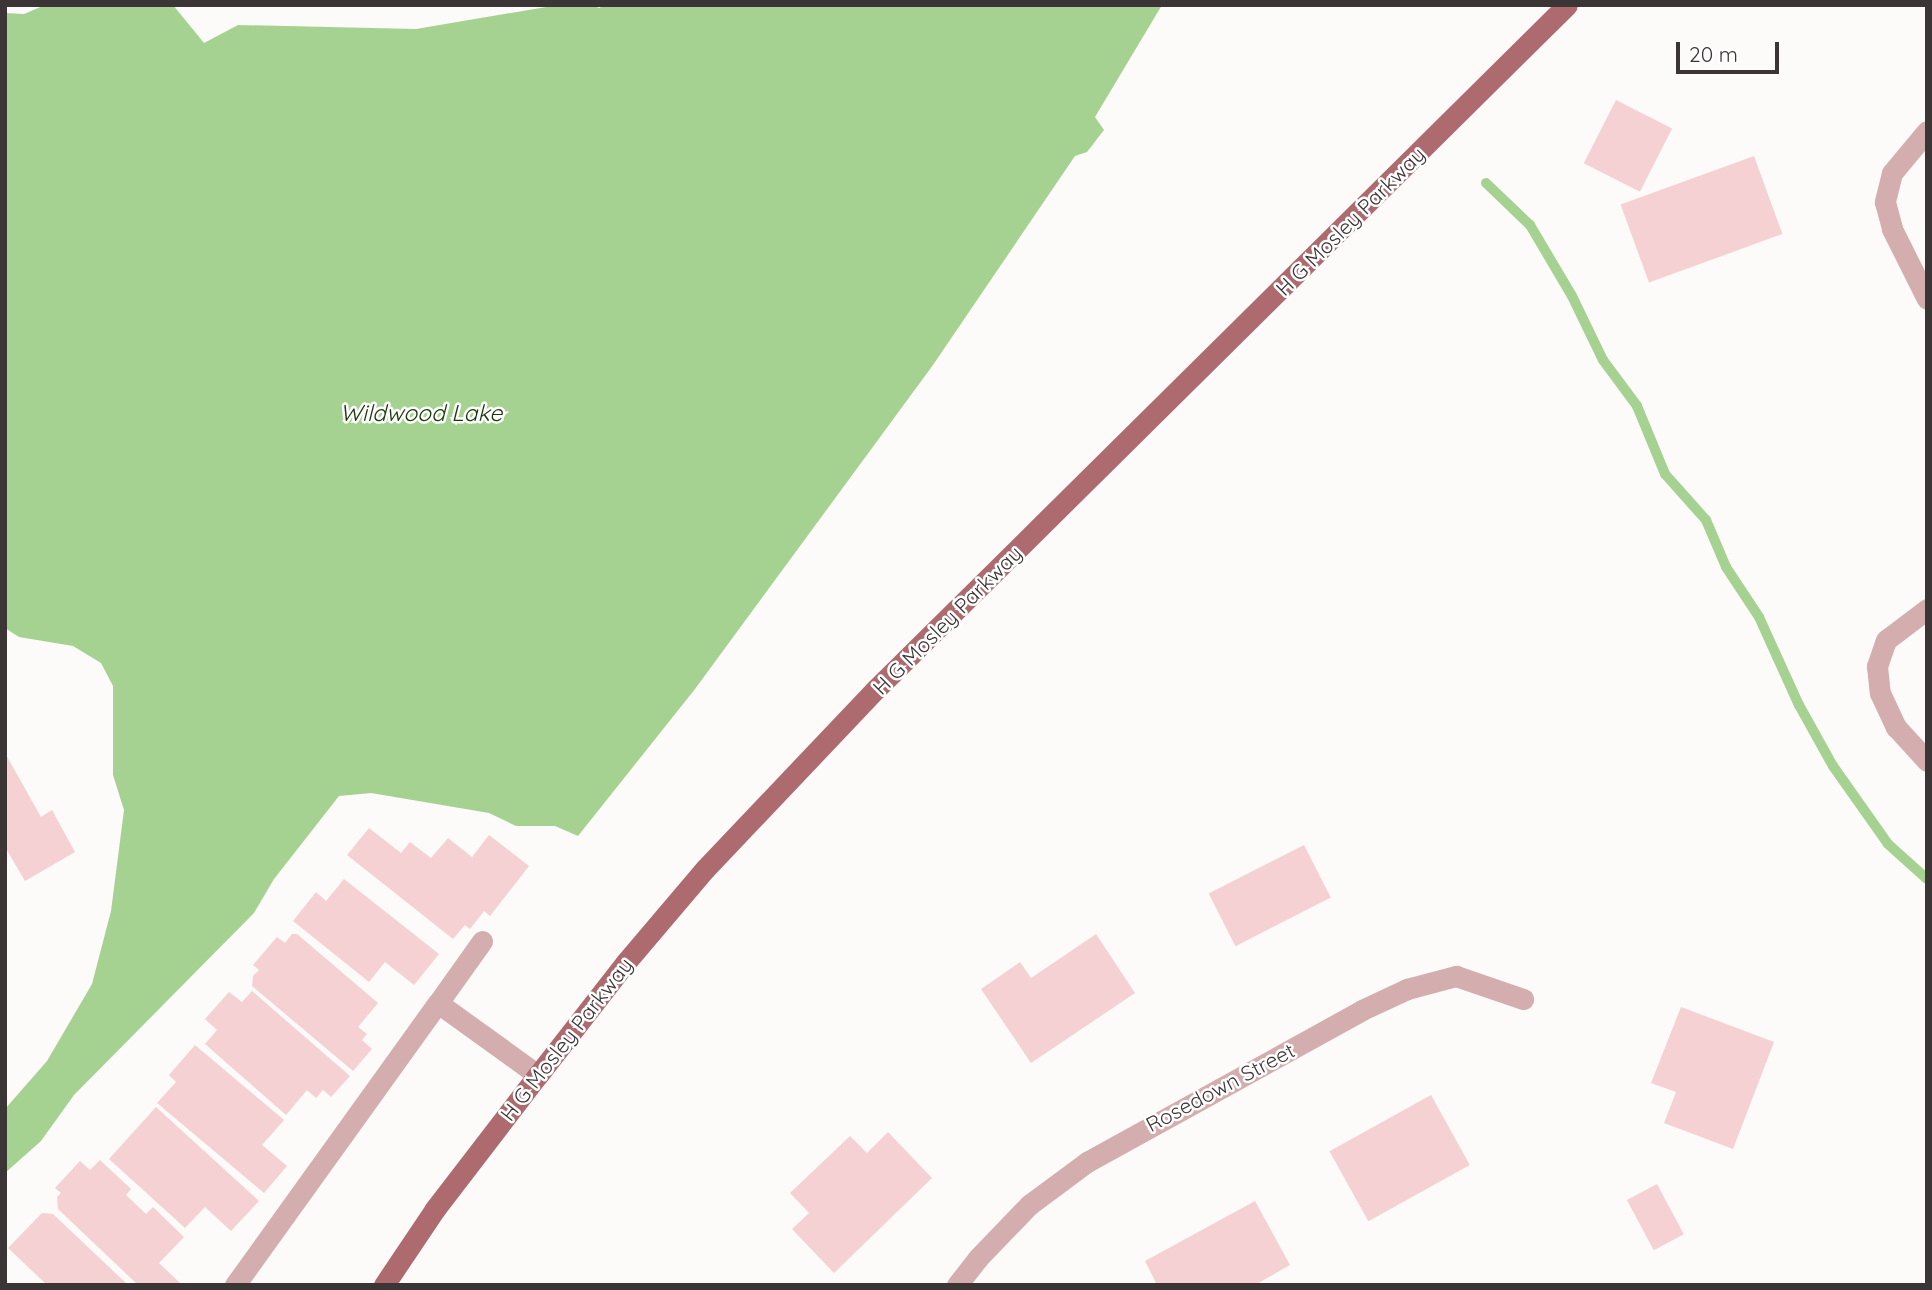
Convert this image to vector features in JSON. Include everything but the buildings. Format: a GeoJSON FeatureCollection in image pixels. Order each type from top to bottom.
{"type":"FeatureCollection","features":[{"type":"Feature","properties":{"kind":"main road","name":"H G Mosley Parkway"},"geometry":{"type":"LineString","coordinates":[[384,1285],[435,1209],[538,1075],[643,941],[705,869],[886,680],[1567,5]]}},
{"type":"Feature","properties":{"kind":"street"},"geometry":{"type":"LineString","coordinates":[[1927,131],[1899,163],[1885,193],[1892,229],[1927,299]]}},
{"type":"Feature","properties":{"kind":"street"},"geometry":{"type":"LineString","coordinates":[[1927,609],[1886,640],[1878,666],[1880,693],[1896,727],[1927,761]]}},
{"type":"Feature","properties":{"kind":"street"},"geometry":{"type":"LineString","coordinates":[[235,1285],[482,941]]}},
{"type":"Feature","properties":{"kind":"street","name":"Rosedown Street"},"geometry":{"type":"LineString","coordinates":[[957,1285],[1020,1213],[1087,1162],[1374,1003],[1431,981],[1456,976],[1522,999]]}},
{"type":"Feature","properties":{"kind":"street"},"geometry":{"type":"LineString","coordinates":[[438,1003],[538,1075]]}},
{"type":"Feature","properties":{"kind":"water","name":"Wildwood Lake"},"geometry":{"type":"Polygon","coordinates":[[[45,5],[173,5],[204,43],[238,25],[416,29],[558,5],[593,5],[599,8],[605,5],[1162,5],[1095,117],[1104,130],[1087,152],[1075,156],[933,365],[695,689],[578,836],[555,826],[516,826],[489,813],[371,793],[339,796],[274,879],[254,913],[74,1095],[41,1141],[5,1173],[5,1109],[47,1061],[92,984],[111,911],[124,810],[113,775],[113,686],[101,663],[73,646],[19,637],[5,628],[5,13],[24,14],[45,5]]]}},
{"type":"Feature","properties":{"kind":"waterway"},"geometry":{"type":"LineString","coordinates":[[1486,183],[1530,225],[1572,296],[1603,360],[1637,406],[1665,474],[1706,520],[1726,567],[1759,617],[1799,705],[1833,766],[1888,844],[1927,879]]}}]}
